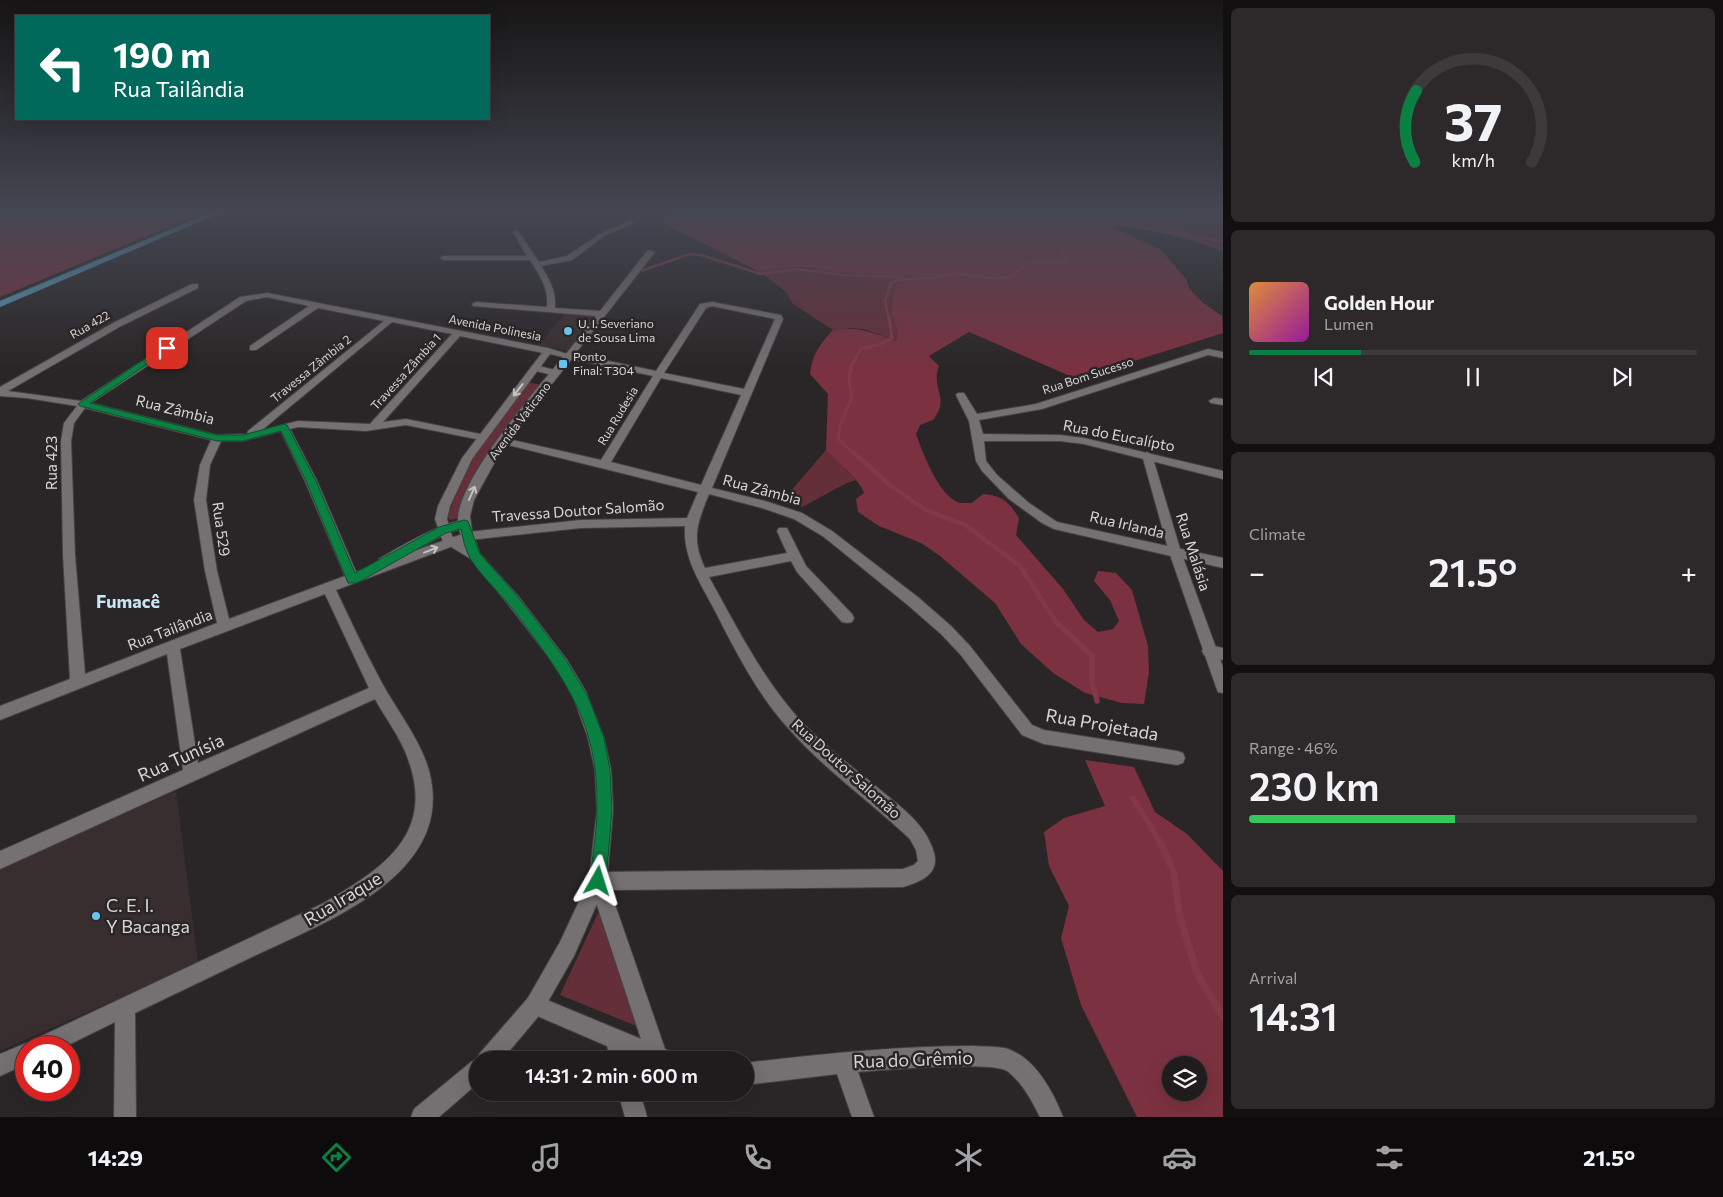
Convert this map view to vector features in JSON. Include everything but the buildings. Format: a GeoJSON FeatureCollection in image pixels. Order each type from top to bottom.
{"type":"FeatureCollection","features":[{"type":"Feature","properties":{"kind":"highway"},"geometry":{"type":"LineString","coordinates":[[0,304],[95,264]]}},
{"type":"Feature","properties":{"kind":"street"},"geometry":{"type":"LineString","coordinates":[[536,264],[550,287],[551,309]]}},
{"type":"Feature","properties":{"kind":"street","name":"Avenida Vaticano"},"geometry":{"type":"LineString","coordinates":[[466,530],[464,514],[472,490],[482,472],[556,372],[640,264]]}},
{"type":"Feature","properties":{"kind":"street","name":"Rua 422"},"geometry":{"type":"LineString","coordinates":[[0,392],[118,324],[194,286]]}},
{"type":"Feature","properties":{"kind":"street","name":"Avenida Polinesia"},"geometry":{"type":"LineString","coordinates":[[267,295],[747,393]]}},
{"type":"Feature","properties":{"kind":"street","name":"Rua 423"},"geometry":{"type":"LineString","coordinates":[[78,683],[69,555],[66,441],[69,423],[83,404],[243,299],[267,295]]}},
{"type":"Feature","properties":{"kind":"street"},"geometry":{"type":"LineString","coordinates":[[476,304],[603,314]]}},
{"type":"Feature","properties":{"kind":"street","name":"Rua Doutor Salomão"},"geometry":{"type":"LineString","coordinates":[[598,881],[903,878],[918,874],[925,869],[927,863],[922,843],[916,833],[818,748],[788,715],[746,656],[691,552],[689,537],[691,522],[779,319],[773,316],[712,304],[703,306]]}},
{"type":"Feature","properties":{"kind":"street"},"geometry":{"type":"LineString","coordinates":[[253,348],[316,305]]}},
{"type":"Feature","properties":{"kind":"street","name":"Rua Rudesia"},"geometry":{"type":"LineString","coordinates":[[604,464],[658,374],[703,306]]}},
{"type":"Feature","properties":{"kind":"street","name":"Travessa Zâmbia 2"},"geometry":{"type":"LineString","coordinates":[[248,436],[390,320]]}},
{"type":"Feature","properties":{"kind":"street","name":"Travessa Zâmbia 1"},"geometry":{"type":"LineString","coordinates":[[373,427],[457,334]]}},
{"type":"Feature","properties":{"kind":"street","name":"Avenida Vaticano"},"geometry":{"type":"LineString","coordinates":[[443,530],[441,519],[444,506],[467,458],[481,437],[548,351]]}},
{"type":"Feature","properties":{"kind":"street","name":"Rua Bom Sucesso"},"geometry":{"type":"LineString","coordinates":[[974,418],[1038,407],[1208,352],[1223,355]]}},
{"type":"Feature","properties":{"kind":"street"},"geometry":{"type":"LineString","coordinates":[[535,368],[556,372]]}},
{"type":"Feature","properties":{"kind":"street","name":"Rua Zâmbia"},"geometry":{"type":"LineString","coordinates":[[0,392],[83,404],[217,438],[248,436],[284,427],[307,424],[340,428],[373,427],[406,422],[481,437]]}},
{"type":"Feature","properties":{"kind":"street"},"geometry":{"type":"LineString","coordinates":[[961,395],[974,418],[978,437]]}},
{"type":"Feature","properties":{"kind":"street"},"geometry":{"type":"LineString","coordinates":[[284,427],[311,481],[352,580]]}},
{"type":"Feature","properties":{"kind":"street","name":"Rua do Eucalípto"},"geometry":{"type":"LineString","coordinates":[[978,437],[1008,440],[1060,438],[1084,441],[1223,475]]}},
{"type":"Feature","properties":{"kind":"street","name":"Rua Irlanda"},"geometry":{"type":"LineString","coordinates":[[978,437],[981,462],[986,470],[1025,506],[1054,525],[1223,563]]}},
{"type":"Feature","properties":{"kind":"street","name":"Rua 529"},"geometry":{"type":"LineString","coordinates":[[217,438],[206,464],[200,500],[211,571],[224,626]]}},
{"type":"Feature","properties":{"kind":"street","name":"Rua Zâmbia"},"geometry":{"type":"LineString","coordinates":[[504,441],[604,464],[784,510],[811,522],[914,602],[946,630],[965,650],[988,683],[1023,725]]}},
{"type":"Feature","properties":{"kind":"street","name":"Rua Malásia"},"geometry":{"type":"LineString","coordinates":[[1147,455],[1175,552],[1216,652],[1223,686]]}},
{"type":"Feature","properties":{"kind":"street","name":"Travessa Doutor Salomão"},"geometry":{"type":"LineString","coordinates":[[466,530],[581,524],[691,522]]}},
{"type":"Feature","properties":{"kind":"street"},"geometry":{"type":"LineString","coordinates":[[443,530],[450,543],[475,556],[513,600],[562,664],[581,697],[596,738],[603,770],[605,810],[598,881],[567,949],[535,1005],[496,1051]]}},
{"type":"Feature","properties":{"kind":"street","name":"Rua Tailândia"},"geometry":{"type":"LineString","coordinates":[[352,580],[443,530],[466,530]]}},
{"type":"Feature","properties":{"kind":"street"},"geometry":{"type":"LineString","coordinates":[[466,530],[475,556]]}},
{"type":"Feature","properties":{"kind":"street","name":"Rua Tailândia"},"geometry":{"type":"LineString","coordinates":[[0,713],[224,626],[450,543],[466,530]]}},
{"type":"Feature","properties":{"kind":"street"},"geometry":{"type":"LineString","coordinates":[[783,530],[794,556],[809,580],[847,618]]}},
{"type":"Feature","properties":{"kind":"street"},"geometry":{"type":"LineString","coordinates":[[701,574],[794,556]]}},
{"type":"Feature","properties":{"kind":"street","name":"Rua Iraque"},"geometry":{"type":"LineString","coordinates":[[63,1036],[331,910],[366,890],[390,871],[418,833],[424,813],[425,789],[416,758],[378,691],[329,588]]}},
{"type":"Feature","properties":{"kind":"street"},"geometry":{"type":"LineString","coordinates":[[173,646],[192,776]]}},
{"type":"Feature","properties":{"kind":"street","name":"Rua Tunísia"},"geometry":{"type":"LineString","coordinates":[[0,860],[192,776],[378,691]]}},
{"type":"Feature","properties":{"kind":"street","name":"Rua Projetada"},"geometry":{"type":"LineString","coordinates":[[1023,725],[1033,733],[1044,737],[1177,758]]}},
{"type":"Feature","properties":{"kind":"street"},"geometry":{"type":"LineString","coordinates":[[598,881],[659,1051]]}},
{"type":"Feature","properties":{"kind":"street"},"geometry":{"type":"LineString","coordinates":[[535,1005],[645,1051]]}},
{"type":"Feature","properties":{"kind":"street"},"geometry":{"type":"LineString","coordinates":[[125,1007],[125,1117]]}},
{"type":"Feature","properties":{"kind":"street"},"geometry":{"type":"LineString","coordinates":[[616,1038],[619,1051]]}},
{"type":"Feature","properties":{"kind":"street"},"geometry":{"type":"LineString","coordinates":[[0,1066],[15,1058]]}},
{"type":"Feature","properties":{"kind":"street","name":"Rua do Grêmio"},"geometry":{"type":"LineString","coordinates":[[754,1073],[844,1062],[920,1058],[1006,1059],[1013,1062],[1026,1075],[1052,1117]]}},
{"type":"Feature","properties":{"kind":"street"},"geometry":{"type":"LineString","coordinates":[[844,1062],[863,1117]]}},
{"type":"Feature","properties":{"kind":"street"},"geometry":{"type":"LineString","coordinates":[[422,1117],[469,1077]]}},
{"type":"Feature","properties":{"kind":"street"},"geometry":{"type":"LineString","coordinates":[[631,1101],[636,1117]]}},
{"type":"Feature","properties":{"kind":"shaded area"},"geometry":{"type":"Polygon","coordinates":[[[0,264],[79,264],[0,297],[0,264]]]}},
{"type":"Feature","properties":{"kind":"shaded area"},"geometry":{"type":"Polygon","coordinates":[[[744,264],[1173,264],[1186,279],[1189,288],[1202,302],[1222,316],[1223,333],[1077,379],[969,332],[929,356],[939,366],[937,380],[940,405],[933,420],[920,425],[916,434],[927,463],[939,484],[952,499],[960,503],[972,503],[983,494],[1004,500],[1019,518],[1016,535],[1063,589],[1084,620],[1098,632],[1113,629],[1119,621],[1110,600],[1094,581],[1098,571],[1116,573],[1132,590],[1148,646],[1149,672],[1144,704],[1122,703],[1085,693],[1053,673],[1021,644],[995,603],[940,556],[921,543],[879,526],[858,512],[856,499],[864,493],[858,482],[826,450],[828,394],[810,374],[811,367],[817,350],[833,330],[859,330],[896,341],[897,330],[891,309],[893,295],[896,284],[913,276],[838,272],[803,267],[788,267],[760,272],[744,264]]]}},
{"type":"Feature","properties":{"kind":"shaded area"},"geometry":{"type":"Polygon","coordinates":[[[788,267],[914,276],[896,284],[894,291],[891,309],[897,330],[896,341],[864,329],[833,330],[793,304],[785,291],[760,272],[788,267]]]}},
{"type":"Feature","properties":{"kind":"shaded area","name":"U. I. Severiano de Sousa Lima"},"geometry":{"type":"Polygon","coordinates":[[[566,312],[596,317],[569,351],[539,345],[566,312]]]}},
{"type":"Feature","properties":{"kind":"shaded area"},"geometry":{"type":"Polygon","coordinates":[[[528,382],[541,385],[459,518],[450,520],[448,516],[463,475],[476,453],[528,382]]]}},
{"type":"Feature","properties":{"kind":"shaded area"},"geometry":{"type":"Polygon","coordinates":[[[826,450],[856,480],[842,485],[802,507],[784,499],[826,450]]]}},
{"type":"Feature","properties":{"kind":"shaded area"},"geometry":{"type":"Polygon","coordinates":[[[1085,760],[1134,767],[1155,812],[1187,834],[1223,871],[1223,1117],[1137,1117],[1081,1005],[1061,938],[1069,906],[1049,866],[1044,832],[1064,818],[1105,806],[1085,760]]]}},
{"type":"Feature","properties":{"kind":"shaded area","name":"C. E. I. Y Bacanga"},"geometry":{"type":"Polygon","coordinates":[[[176,791],[198,963],[34,1036],[15,1036],[15,1044],[0,1051],[0,869],[176,791]]]}},
{"type":"Feature","properties":{"kind":"shaded area"},"geometry":{"type":"Polygon","coordinates":[[[599,911],[639,1027],[560,995],[599,911]]]}},
{"type":"Feature","properties":{"kind":"waterway"},"geometry":{"type":"LineString","coordinates":[[641,271],[661,264]]}},
{"type":"Feature","properties":{"kind":"waterway"},"geometry":{"type":"LineString","coordinates":[[730,264],[761,274],[798,269],[842,275],[903,277]]}},
{"type":"Feature","properties":{"kind":"waterway"},"geometry":{"type":"LineString","coordinates":[[889,319],[885,301],[891,283],[907,279],[933,278],[951,274],[1002,278],[1018,272],[1025,264]]}},
{"type":"Feature","properties":{"kind":"waterway"},"geometry":{"type":"LineString","coordinates":[[854,454],[838,439],[840,425],[852,397],[849,381],[851,366],[861,349],[881,344],[892,338],[889,318]]}},
{"type":"Feature","properties":{"kind":"waterway"},"geometry":{"type":"LineString","coordinates":[[853,452],[891,486],[924,509],[965,525],[1020,566],[1058,625]]}},
{"type":"Feature","properties":{"kind":"waterway"},"geometry":{"type":"LineString","coordinates":[[1057,623],[1092,656],[1092,682],[1097,701]]}},
{"type":"Feature","properties":{"kind":"waterway"},"geometry":{"type":"LineString","coordinates":[[1133,798],[1160,842]]}},
{"type":"Feature","properties":{"kind":"waterway"},"geometry":{"type":"LineString","coordinates":[[1160,841],[1174,873],[1179,913],[1197,973],[1223,1017]]}},
{"type":"Feature","properties":{"kind":"place","name":"U. I. Severiano de Sousa Lima"},"geometry":{"type":"Point","coordinates":[568,331]}},
{"type":"Feature","properties":{"kind":"place","name":"Ponto Final: T304"},"geometry":{"type":"Point","coordinates":[563,364]}},
{"type":"Feature","properties":{"kind":"place","name":"C. E. I. Y Bacanga"},"geometry":{"type":"Point","coordinates":[96,916]}},
{"type":"Feature","properties":{"kind":"district","name":"Fumacê"},"geometry":{"type":"Point","coordinates":[128,602]}},
{"type":"Feature","properties":{"kind":"route"},"geometry":{"type":"LineString","coordinates":[[167,348],[83,404],[217,438],[243,438],[284,427],[311,481],[352,580],[392,556],[443,530],[464,524],[475,556],[513,600],[562,664],[581,697],[596,738],[603,770],[605,810],[598,881]]}}]}
